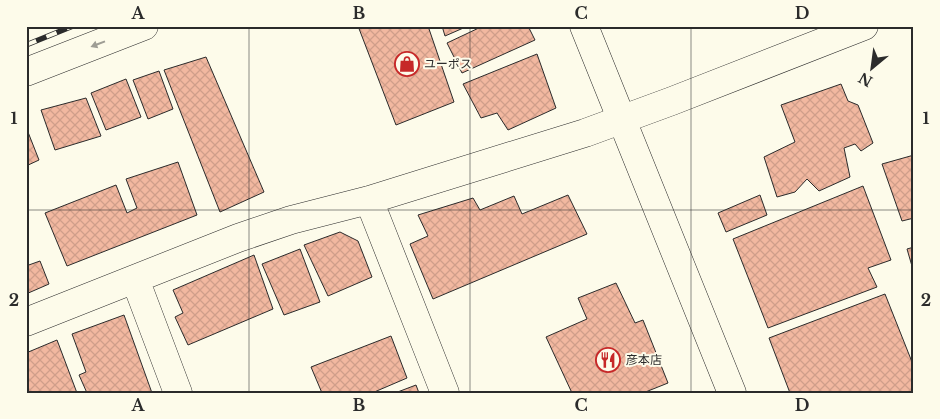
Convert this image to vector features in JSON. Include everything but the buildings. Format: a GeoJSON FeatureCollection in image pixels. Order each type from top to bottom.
{"type":"FeatureCollection","features":[{"type":"Feature","properties":{"kind":"main road"},"geometry":{"type":"LineString","coordinates":[[26,72],[144,26]]}},
{"type":"Feature","properties":{"kind":"main road"},"geometry":{"type":"LineString","coordinates":[[584,26],[624,120],[732,393]]}},
{"type":"Feature","properties":{"kind":"main road"},"geometry":{"type":"LineString","coordinates":[[26,322],[246,235],[291,220],[369,200],[624,120],[864,26]]}},
{"type":"Feature","properties":{"kind":"main road"},"geometry":{"type":"LineString","coordinates":[[369,200],[445,393]]}},
{"type":"Feature","properties":{"kind":"main road"},"geometry":{"type":"LineString","coordinates":[[135,279],[178,393]]}},
{"type":"Feature","properties":{"kind":"railway"},"geometry":{"type":"LineString","coordinates":[[26,45],[73,26]]}},
{"type":"Feature","properties":{"kind":"place","name":"ユーポス"},"geometry":{"type":"Point","coordinates":[407,64]}},
{"type":"Feature","properties":{"kind":"place","name":"彦本店"},"geometry":{"type":"Point","coordinates":[608,360]}}]}
